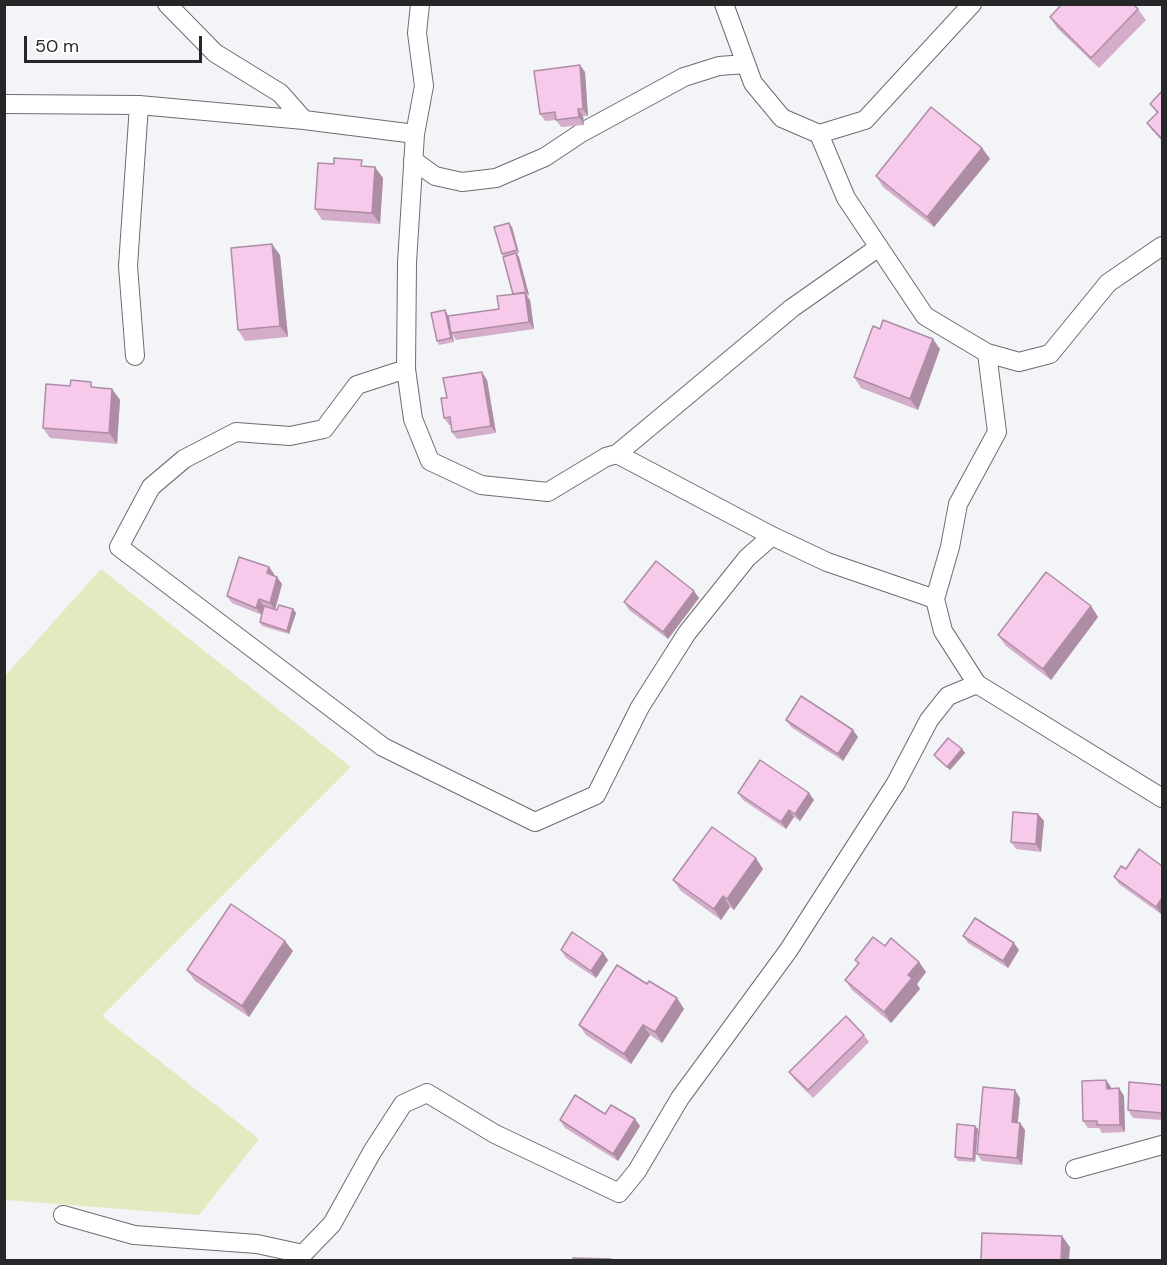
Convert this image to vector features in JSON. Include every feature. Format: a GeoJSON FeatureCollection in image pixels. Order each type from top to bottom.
{"type":"FeatureCollection","features":[{"type":"Feature","properties":{"kind":"street"},"geometry":{"type":"LineString","coordinates":[[167,4],[215,53],[280,93],[304,120]]}},
{"type":"Feature","properties":{"kind":"street"},"geometry":{"type":"LineString","coordinates":[[420,4],[417,33],[424,86],[415,134],[406,263],[406,369],[413,419],[430,461],[481,485],[548,492],[606,457],[617,454],[792,308],[879,247]]}},
{"type":"Feature","properties":{"kind":"street"},"geometry":{"type":"LineString","coordinates":[[724,4],[753,83],[782,118],[819,134],[865,120],[972,4]]}},
{"type":"Feature","properties":{"kind":"street"},"geometry":{"type":"LineString","coordinates":[[413,160],[435,176],[462,182],[496,178],[544,158],[581,133],[684,77],[719,66],[746,64]]}},
{"type":"Feature","properties":{"kind":"street"},"geometry":{"type":"LineString","coordinates":[[4,104],[140,105],[304,120],[415,134]]}},
{"type":"Feature","properties":{"kind":"street"},"geometry":{"type":"LineString","coordinates":[[135,356],[128,266],[140,105]]}},
{"type":"Feature","properties":{"kind":"street"},"geometry":{"type":"LineString","coordinates":[[819,134],[846,198],[925,316],[987,353],[1019,362],[1050,354],[1108,283],[1162,246]]}},
{"type":"Feature","properties":{"kind":"street"},"geometry":{"type":"LineString","coordinates":[[987,353],[997,432],[958,504],[950,547],[935,599],[943,631],[977,684],[1162,798]]}},
{"type":"Feature","properties":{"kind":"street"},"geometry":{"type":"LineString","coordinates":[[406,369],[357,385],[324,429],[290,436],[236,432],[184,459],[151,487],[119,547],[383,747],[535,822],[596,795],[640,707],[687,633],[747,558],[772,536]]}},
{"type":"Feature","properties":{"kind":"street"},"geometry":{"type":"LineString","coordinates":[[617,454],[772,536],[827,562],[935,599]]}},
{"type":"Feature","properties":{"kind":"street"},"geometry":{"type":"LineString","coordinates":[[63,1215],[134,1235],[258,1244],[303,1254],[332,1224],[372,1152],[404,1104],[427,1093],[495,1134],[620,1193],[637,1171],[680,1098],[788,951],[896,783],[929,720],[948,696],[977,684]]}},
{"type":"Feature","properties":{"kind":"street"},"geometry":{"type":"LineString","coordinates":[[1075,1169],[1162,1145]]}},
{"type":"Feature","properties":{"kind":"green space"},"geometry":{"type":"Polygon","coordinates":[[[101,569],[351,767],[102,1016],[259,1139],[199,1215],[5,1200],[5,676],[101,569]]]}},
{"type":"Feature","properties":{"kind":"building"},"geometry":{"type":"Polygon","coordinates":[[[1062,4],[1133,4],[1138,9],[1091,58],[1050,17],[1062,4]]]}},
{"type":"Feature","properties":{"kind":"building"},"geometry":{"type":"Polygon","coordinates":[[[580,65],[583,109],[578,109],[579,117],[556,120],[555,112],[540,114],[534,71],[580,65]]]}},
{"type":"Feature","properties":{"kind":"building"},"geometry":{"type":"Polygon","coordinates":[[[1162,91],[1162,139],[1147,123],[1158,112],[1150,104],[1162,91]]]}},
{"type":"Feature","properties":{"kind":"building"},"geometry":{"type":"Polygon","coordinates":[[[931,107],[982,148],[927,217],[876,176],[931,107]]]}},
{"type":"Feature","properties":{"kind":"building"},"geometry":{"type":"Polygon","coordinates":[[[334,158],[362,160],[361,166],[375,167],[372,213],[315,209],[318,163],[334,164],[334,158]]]}},
{"type":"Feature","properties":{"kind":"building"},"geometry":{"type":"Polygon","coordinates":[[[509,223],[517,250],[502,254],[494,227],[509,223]]]}},
{"type":"Feature","properties":{"kind":"building"},"geometry":{"type":"Polygon","coordinates":[[[272,244],[280,326],[238,330],[231,248],[272,244]]]}},
{"type":"Feature","properties":{"kind":"building"},"geometry":{"type":"Polygon","coordinates":[[[516,253],[526,292],[513,294],[503,257],[516,253]]]}},
{"type":"Feature","properties":{"kind":"building"},"geometry":{"type":"Polygon","coordinates":[[[525,293],[529,322],[451,333],[448,316],[499,309],[497,296],[525,293]]]}},
{"type":"Feature","properties":{"kind":"building"},"geometry":{"type":"Polygon","coordinates":[[[445,310],[451,338],[437,341],[431,313],[445,310]]]}},
{"type":"Feature","properties":{"kind":"building"},"geometry":{"type":"Polygon","coordinates":[[[883,320],[933,339],[910,399],[854,377],[873,326],[880,329],[883,320]]]}},
{"type":"Feature","properties":{"kind":"building"},"geometry":{"type":"Polygon","coordinates":[[[482,372],[491,426],[452,432],[450,417],[444,418],[441,398],[447,398],[443,378],[482,372]]]}},
{"type":"Feature","properties":{"kind":"building"},"geometry":{"type":"Polygon","coordinates":[[[71,380],[91,382],[91,387],[112,389],[109,433],[43,428],[46,384],[70,386],[71,380]]]}},
{"type":"Feature","properties":{"kind":"building"},"geometry":{"type":"Polygon","coordinates":[[[239,557],[269,567],[267,573],[277,577],[270,603],[259,599],[256,608],[227,596],[239,557]]]}},
{"type":"Feature","properties":{"kind":"building"},"geometry":{"type":"Polygon","coordinates":[[[656,561],[694,591],[663,632],[624,602],[656,561]]]}},
{"type":"Feature","properties":{"kind":"building"},"geometry":{"type":"Polygon","coordinates":[[[1046,572],[1091,606],[1043,669],[998,635],[1046,572]]]}},
{"type":"Feature","properties":{"kind":"building"},"geometry":{"type":"Polygon","coordinates":[[[279,605],[293,609],[287,631],[260,622],[264,606],[277,610],[279,605]]]}},
{"type":"Feature","properties":{"kind":"building"},"geometry":{"type":"Polygon","coordinates":[[[801,696],[853,730],[838,754],[786,720],[801,696]]]}},
{"type":"Feature","properties":{"kind":"building"},"geometry":{"type":"Polygon","coordinates":[[[948,738],[962,749],[947,767],[934,755],[948,738]]]}},
{"type":"Feature","properties":{"kind":"building"},"geometry":{"type":"Polygon","coordinates":[[[760,760],[809,793],[795,814],[789,810],[781,822],[738,793],[760,760]]]}},
{"type":"Feature","properties":{"kind":"building"},"geometry":{"type":"Polygon","coordinates":[[[1013,812],[1038,814],[1036,844],[1011,842],[1013,812]]]}},
{"type":"Feature","properties":{"kind":"building"},"geometry":{"type":"Polygon","coordinates":[[[712,827],[756,858],[727,899],[723,896],[714,909],[673,880],[712,827]]]}},
{"type":"Feature","properties":{"kind":"building"},"geometry":{"type":"Polygon","coordinates":[[[1139,849],[1162,866],[1162,898],[1156,907],[1114,877],[1121,866],[1126,869],[1139,849]]]}},
{"type":"Feature","properties":{"kind":"building"},"geometry":{"type":"Polygon","coordinates":[[[231,904],[285,941],[242,1006],[187,970],[231,904]]]}},
{"type":"Feature","properties":{"kind":"building"},"geometry":{"type":"Polygon","coordinates":[[[975,918],[1014,943],[1003,961],[963,936],[975,918]]]}},
{"type":"Feature","properties":{"kind":"building"},"geometry":{"type":"Polygon","coordinates":[[[572,932],[603,953],[591,971],[561,950],[572,932]]]}},
{"type":"Feature","properties":{"kind":"building"},"geometry":{"type":"Polygon","coordinates":[[[873,937],[885,946],[891,938],[919,962],[908,975],[912,978],[884,1012],[845,980],[859,963],[855,960],[873,937]]]}},
{"type":"Feature","properties":{"kind":"building"},"geometry":{"type":"Polygon","coordinates":[[[617,965],[647,984],[649,981],[677,998],[655,1032],[643,1025],[624,1054],[579,1025],[617,965]]]}},
{"type":"Feature","properties":{"kind":"building"},"geometry":{"type":"Polygon","coordinates":[[[846,1016],[864,1035],[808,1090],[789,1072],[846,1016]]]}},
{"type":"Feature","properties":{"kind":"building"},"geometry":{"type":"Polygon","coordinates":[[[1106,1080],[1107,1089],[1119,1088],[1120,1125],[1097,1125],[1097,1121],[1083,1121],[1082,1081],[1106,1080]]]}},
{"type":"Feature","properties":{"kind":"building"},"geometry":{"type":"Polygon","coordinates":[[[1129,1082],[1162,1085],[1162,1113],[1128,1110],[1129,1082]]]}},
{"type":"Feature","properties":{"kind":"building"},"geometry":{"type":"Polygon","coordinates":[[[983,1087],[1015,1090],[1012,1122],[1020,1123],[1017,1158],[977,1154],[983,1087]]]}},
{"type":"Feature","properties":{"kind":"building"},"geometry":{"type":"Polygon","coordinates":[[[575,1095],[605,1114],[611,1105],[635,1119],[613,1154],[560,1120],[575,1095]]]}},
{"type":"Feature","properties":{"kind":"building"},"geometry":{"type":"Polygon","coordinates":[[[957,1124],[975,1126],[973,1159],[955,1157],[957,1124]]]}},
{"type":"Feature","properties":{"kind":"building"},"geometry":{"type":"Polygon","coordinates":[[[982,1233],[1062,1236],[1061,1260],[981,1260],[982,1233]]]}},
{"type":"Feature","properties":{"kind":"building"},"geometry":{"type":"Polygon","coordinates":[[[573,1258],[611,1259],[611,1260],[573,1260],[573,1258]]]}}]}
